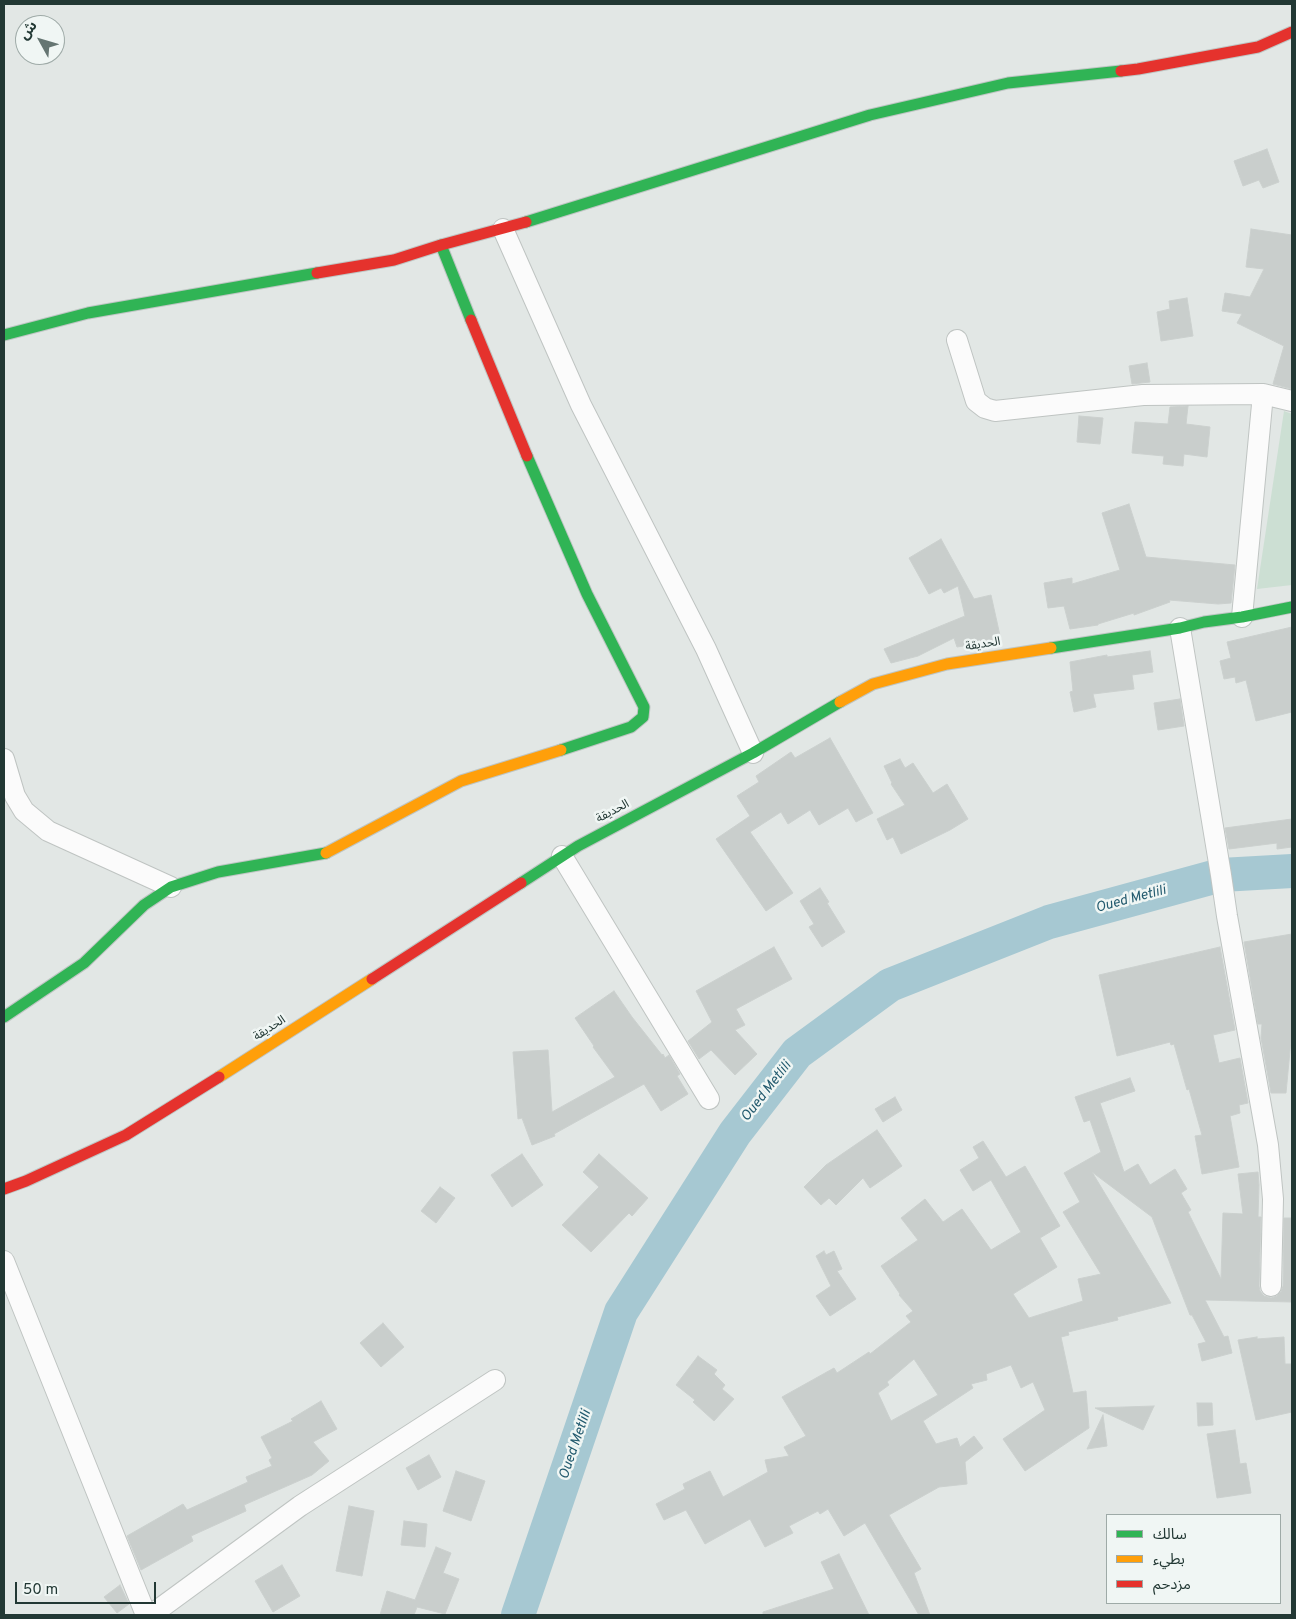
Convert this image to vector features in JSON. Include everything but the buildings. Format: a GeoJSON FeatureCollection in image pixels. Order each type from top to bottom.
{"type":"FeatureCollection","features":[{"type":"Feature","properties":{"kind":"street"},"geometry":{"type":"LineString","coordinates":[[4,336],[88,313],[394,260],[441,245],[503,230],[870,115],[1008,83],[1138,69],[1258,47],[1292,32]]}},
{"type":"Feature","properties":{"kind":"street"},"geometry":{"type":"LineString","coordinates":[[503,230],[581,405],[706,649],[753,752]]}},
{"type":"Feature","properties":{"kind":"street"},"geometry":{"type":"LineString","coordinates":[[4,1017],[84,963],[144,905],[172,887],[218,872],[330,852],[461,781],[631,727],[643,717],[644,707],[587,594],[535,476],[441,245]]}},
{"type":"Feature","properties":{"kind":"street"},"geometry":{"type":"LineString","coordinates":[[956,340],[976,401],[985,408],[995,411],[1143,396],[1263,394],[1292,401]]}},
{"type":"Feature","properties":{"kind":"street"},"geometry":{"type":"LineString","coordinates":[[1242,617],[1263,394]]}},
{"type":"Feature","properties":{"kind":"street","name":"الحديقة"},"geometry":{"type":"LineString","coordinates":[[4,1188],[26,1181],[126,1135],[237,1066],[578,846],[753,752],[873,684],[947,664],[1180,628],[1292,607]]}},
{"type":"Feature","properties":{"kind":"street"},"geometry":{"type":"LineString","coordinates":[[1180,628],[1227,916],[1268,1145],[1273,1199],[1271,1286]]}},
{"type":"Feature","properties":{"kind":"street"},"geometry":{"type":"LineString","coordinates":[[4,759],[15,796],[24,811],[48,831],[172,887]]}},
{"type":"Feature","properties":{"kind":"street"},"geometry":{"type":"LineString","coordinates":[[562,856],[709,1099]]}},
{"type":"Feature","properties":{"kind":"street"},"geometry":{"type":"LineString","coordinates":[[4,1261],[146,1615]]}},
{"type":"Feature","properties":{"kind":"street"},"geometry":{"type":"LineString","coordinates":[[151,1615],[300,1506],[496,1380]]}},
{"type":"Feature","properties":{"kind":"green space"},"geometry":{"type":"Polygon","coordinates":[[[1284,411],[1292,414],[1292,585],[1257,589],[1284,411]]]}},
{"type":"Feature","properties":{"kind":"waterway","name":"Oued Metlili"},"geometry":{"type":"LineString","coordinates":[[518,1615],[621,1312],[735,1133],[797,1053],[890,985],[1049,922],[1221,875],[1292,871]]}},
{"type":"Feature","properties":{"kind":"traffic: fast"},"geometry":{"type":"LineString","coordinates":[[526,222],[870,115],[1008,83],[1121,71]]}},
{"type":"Feature","properties":{"kind":"traffic: fast"},"geometry":{"type":"LineString","coordinates":[[441,245],[471,320]]}},
{"type":"Feature","properties":{"kind":"traffic: fast"},"geometry":{"type":"LineString","coordinates":[[4,335],[88,313],[317,273]]}},
{"type":"Feature","properties":{"kind":"traffic: fast"},"geometry":{"type":"LineString","coordinates":[[527,456],[587,594],[644,707],[643,717],[631,727],[561,750]]}},
{"type":"Feature","properties":{"kind":"traffic: fast"},"geometry":{"type":"LineString","coordinates":[[1051,648],[1180,628],[1292,607]]}},
{"type":"Feature","properties":{"kind":"traffic: fast"},"geometry":{"type":"LineString","coordinates":[[521,883],[578,846],[753,753],[840,702]]}},
{"type":"Feature","properties":{"kind":"traffic: fast"},"geometry":{"type":"LineString","coordinates":[[4,1017],[84,963],[144,905],[171,887],[218,872],[326,853]]}},
{"type":"Feature","properties":{"kind":"traffic: slow"},"geometry":{"type":"LineString","coordinates":[[840,702],[873,684],[947,664],[1051,648]]}},
{"type":"Feature","properties":{"kind":"traffic: slow"},"geometry":{"type":"LineString","coordinates":[[326,853],[461,781],[561,750]]}},
{"type":"Feature","properties":{"kind":"traffic: slow"},"geometry":{"type":"LineString","coordinates":[[219,1077],[372,979]]}},
{"type":"Feature","properties":{"kind":"traffic: jam"},"geometry":{"type":"LineString","coordinates":[[1121,71],[1258,47],[1292,32]]}},
{"type":"Feature","properties":{"kind":"traffic: jam"},"geometry":{"type":"LineString","coordinates":[[317,273],[394,260],[526,222]]}},
{"type":"Feature","properties":{"kind":"traffic: jam"},"geometry":{"type":"LineString","coordinates":[[471,320],[527,456]]}},
{"type":"Feature","properties":{"kind":"traffic: jam"},"geometry":{"type":"LineString","coordinates":[[372,979],[521,883]]}},
{"type":"Feature","properties":{"kind":"traffic: jam"},"geometry":{"type":"LineString","coordinates":[[4,1189],[26,1181],[126,1135],[219,1077]]}}]}
